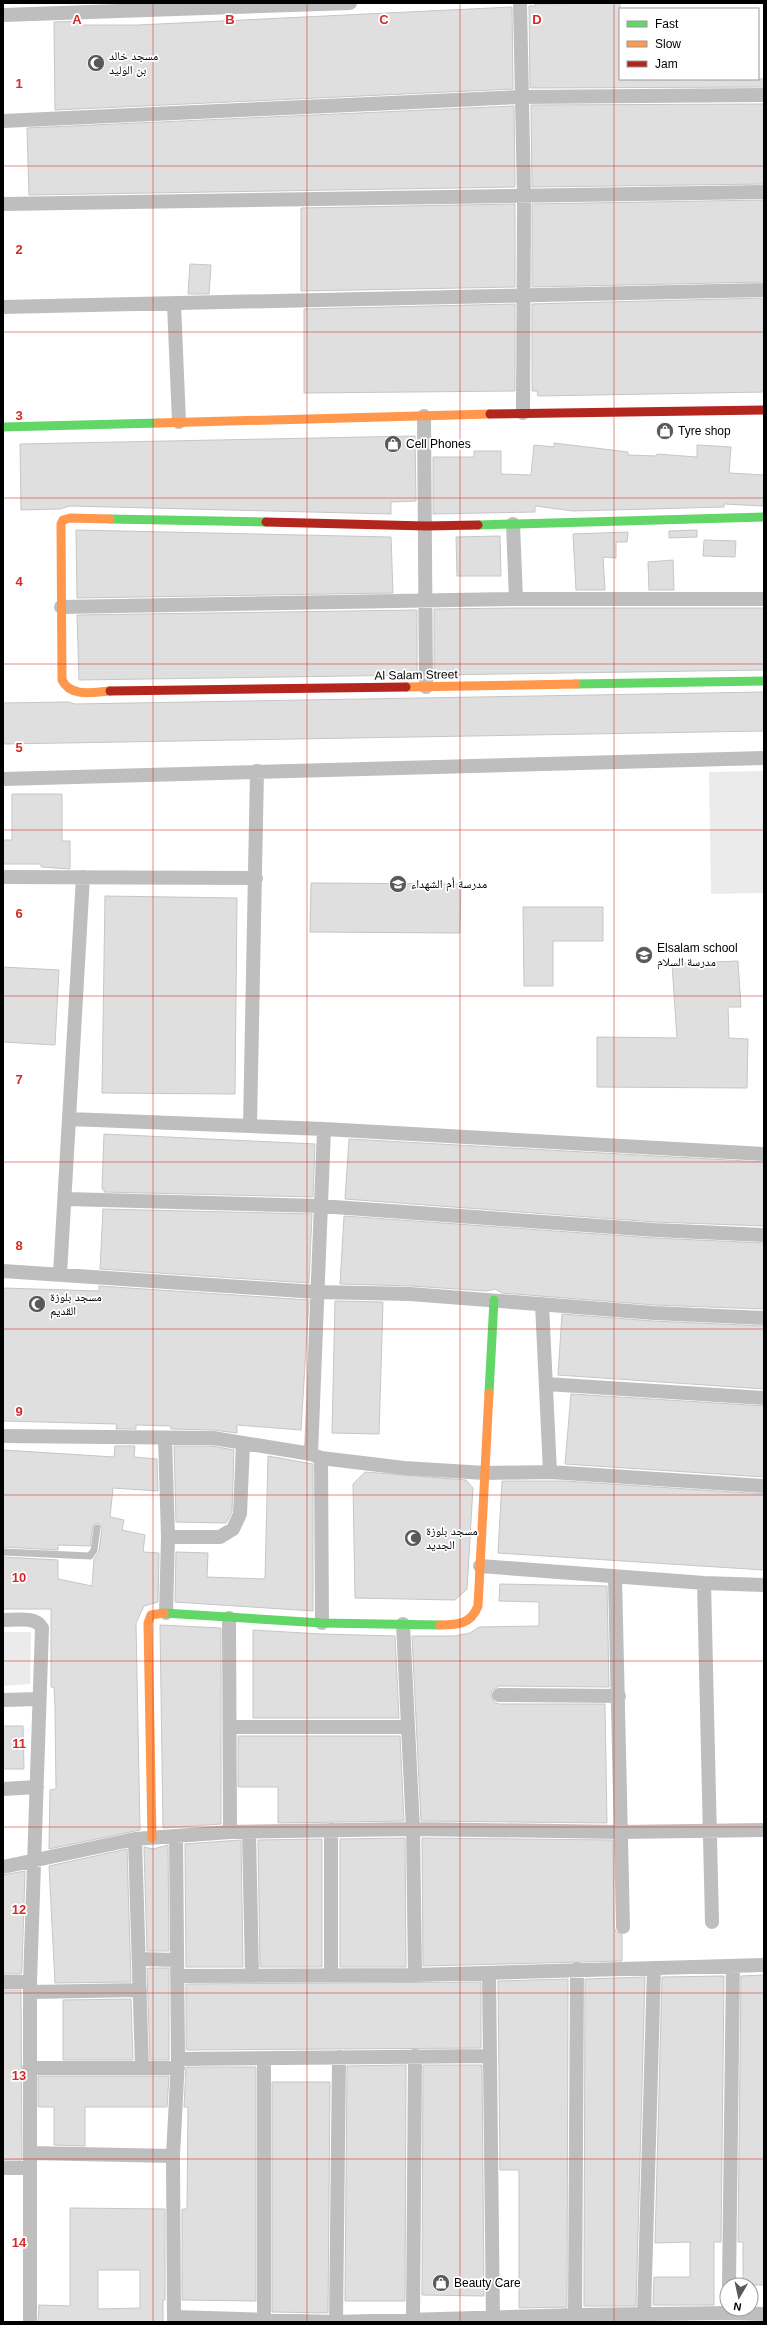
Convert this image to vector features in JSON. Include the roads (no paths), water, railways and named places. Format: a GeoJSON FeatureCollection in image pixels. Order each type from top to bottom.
{"type":"FeatureCollection","features":[{"type":"Feature","properties":{"kind":"street"},"geometry":{"type":"LineString","coordinates":[[3,15],[350,3]]}},
{"type":"Feature","properties":{"kind":"street"},"geometry":{"type":"LineString","coordinates":[[520,3],[524,196],[523,412]]}},
{"type":"Feature","properties":{"kind":"street"},"geometry":{"type":"LineString","coordinates":[[3,121],[521,97],[764,95]]}},
{"type":"Feature","properties":{"kind":"street"},"geometry":{"type":"LineString","coordinates":[[3,204],[764,192]]}},
{"type":"Feature","properties":{"kind":"street"},"geometry":{"type":"LineString","coordinates":[[3,307],[764,290]]}},
{"type":"Feature","properties":{"kind":"street"},"geometry":{"type":"LineString","coordinates":[[174,304],[179,422]]}},
{"type":"Feature","properties":{"kind":"street"},"geometry":{"type":"LineString","coordinates":[[3,427],[523,412],[764,410]]}},
{"type":"Feature","properties":{"kind":"street"},"geometry":{"type":"LineString","coordinates":[[424,416],[426,687]]}},
{"type":"Feature","properties":{"kind":"street"},"geometry":{"type":"LineString","coordinates":[[764,517],[426,526],[70,518],[63,520],[61,524],[60,607],[426,600],[764,598]]}},
{"type":"Feature","properties":{"kind":"street"},"geometry":{"type":"LineString","coordinates":[[513,524],[516,599]]}},
{"type":"Feature","properties":{"kind":"street","name":"Al Salam Street"},"geometry":{"type":"LineString","coordinates":[[60,607],[62,680],[69,690],[426,687],[764,681]]}},
{"type":"Feature","properties":{"kind":"street"},"geometry":{"type":"LineString","coordinates":[[3,779],[764,758]]}},
{"type":"Feature","properties":{"kind":"street"},"geometry":{"type":"LineString","coordinates":[[250,1125],[257,771]]}},
{"type":"Feature","properties":{"kind":"street"},"geometry":{"type":"LineString","coordinates":[[3,877],[256,878]]}},
{"type":"Feature","properties":{"kind":"street"},"geometry":{"type":"LineString","coordinates":[[60,1274],[66,1200],[69,1119],[83,877]]}},
{"type":"Feature","properties":{"kind":"street"},"geometry":{"type":"LineString","coordinates":[[69,1119],[250,1125],[764,1154]]}},
{"type":"Feature","properties":{"kind":"street"},"geometry":{"type":"LineString","coordinates":[[322,1623],[316,1456],[316,1292],[324,1129]]}},
{"type":"Feature","properties":{"kind":"street"},"geometry":{"type":"LineString","coordinates":[[66,1200],[320,1206],[655,1230],[764,1235]]}},
{"type":"Feature","properties":{"kind":"street"},"geometry":{"type":"LineString","coordinates":[[3,1271],[316,1292],[410,1294],[764,1318]]}},
{"type":"Feature","properties":{"kind":"street"},"geometry":{"type":"LineString","coordinates":[[152,1838],[148,1623],[151,1615],[166,1614],[322,1623],[458,1625],[471,1620],[478,1606],[494,1300]]}},
{"type":"Feature","properties":{"kind":"street"},"geometry":{"type":"LineString","coordinates":[[542,1304],[550,1472]]}},
{"type":"Feature","properties":{"kind":"street"},"geometry":{"type":"LineString","coordinates":[[546,1384],[764,1398]]}},
{"type":"Feature","properties":{"kind":"street"},"geometry":{"type":"LineString","coordinates":[[3,1436],[213,1438],[316,1456],[404,1468],[485,1473],[550,1472],[764,1486]]}},
{"type":"Feature","properties":{"kind":"street"},"geometry":{"type":"LineString","coordinates":[[165,1438],[168,1536],[166,1614]]}},
{"type":"Feature","properties":{"kind":"street"},"geometry":{"type":"LineString","coordinates":[[168,1536],[220,1537],[233,1529],[240,1514],[243,1444]]}},
{"type":"Feature","properties":{"kind":"street"},"geometry":{"type":"LineString","coordinates":[[480,1566],[704,1583],[764,1585]]}},
{"type":"Feature","properties":{"kind":"street"},"geometry":{"type":"LineString","coordinates":[[616,1577],[623,1927]]}},
{"type":"Feature","properties":{"kind":"street"},"geometry":{"type":"LineString","coordinates":[[704,1583],[712,1922]]}},
{"type":"Feature","properties":{"kind":"street"},"geometry":{"type":"LineString","coordinates":[[229,1618],[230,1832]]}},
{"type":"Feature","properties":{"kind":"street"},"geometry":{"type":"LineString","coordinates":[[3,1620],[33,1621],[40,1624],[42,1628],[30,1987],[30,2322]]}},
{"type":"Feature","properties":{"kind":"street"},"geometry":{"type":"LineString","coordinates":[[403,1624],[413,1829],[415,1975]]}},
{"type":"Feature","properties":{"kind":"street"},"geometry":{"type":"LineString","coordinates":[[499,1695],[619,1696]]}},
{"type":"Feature","properties":{"kind":"street"},"geometry":{"type":"LineString","coordinates":[[3,1700],[39,1699]]}},
{"type":"Feature","properties":{"kind":"street"},"geometry":{"type":"LineString","coordinates":[[230,1727],[408,1727]]}},
{"type":"Feature","properties":{"kind":"street"},"geometry":{"type":"LineString","coordinates":[[3,1789],[37,1787]]}},
{"type":"Feature","properties":{"kind":"street"},"geometry":{"type":"LineString","coordinates":[[3,1867],[135,1839],[230,1832],[413,1829],[621,1832],[764,1830]]}},
{"type":"Feature","properties":{"kind":"street"},"geometry":{"type":"LineString","coordinates":[[331,1830],[331,1975]]}},
{"type":"Feature","properties":{"kind":"street"},"geometry":{"type":"LineString","coordinates":[[249,1832],[252,1975]]}},
{"type":"Feature","properties":{"kind":"street"},"geometry":{"type":"LineString","coordinates":[[176,1836],[178,2063],[173,2156],[175,2319],[336,2322],[493,2319],[575,2315],[719,2311]]}},
{"type":"Feature","properties":{"kind":"street"},"geometry":{"type":"LineString","coordinates":[[135,1839],[142,2068]]}},
{"type":"Feature","properties":{"kind":"street"},"geometry":{"type":"LineString","coordinates":[[139,1959],[177,1960]]}},
{"type":"Feature","properties":{"kind":"street"},"geometry":{"type":"LineString","coordinates":[[177,1976],[415,1975],[576,1969],[764,1965]]}},
{"type":"Feature","properties":{"kind":"street"},"geometry":{"type":"LineString","coordinates":[[729,2277],[733,1966]]}},
{"type":"Feature","properties":{"kind":"street"},"geometry":{"type":"LineString","coordinates":[[644,2314],[654,1968]]}},
{"type":"Feature","properties":{"kind":"street"},"geometry":{"type":"LineString","coordinates":[[575,2315],[576,1969]]}},
{"type":"Feature","properties":{"kind":"street"},"geometry":{"type":"LineString","coordinates":[[489,1973],[493,2319]]}},
{"type":"Feature","properties":{"kind":"street"},"geometry":{"type":"LineString","coordinates":[[3,1982],[30,1987],[140,1990]]}},
{"type":"Feature","properties":{"kind":"street"},"geometry":{"type":"LineString","coordinates":[[413,2320],[416,2056]]}},
{"type":"Feature","properties":{"kind":"street"},"geometry":{"type":"LineString","coordinates":[[30,2068],[142,2068],[178,2063],[264,2058],[489,2056]]}},
{"type":"Feature","properties":{"kind":"street"},"geometry":{"type":"LineString","coordinates":[[336,2322],[339,2057]]}},
{"type":"Feature","properties":{"kind":"street"},"geometry":{"type":"LineString","coordinates":[[264,2058],[264,2321]]}},
{"type":"Feature","properties":{"kind":"street"},"geometry":{"type":"LineString","coordinates":[[30,2153],[173,2156]]}},
{"type":"Feature","properties":{"kind":"street"},"geometry":{"type":"LineString","coordinates":[[3,2168],[29,2168]]}},
{"type":"Feature","properties":{"kind":"lane"},"geometry":{"type":"LineString","coordinates":[[3,1552],[90,1556],[94,1550],[97,1528]]}},
{"type":"Feature","properties":{"kind":"place","name":"مسجد خالد بن الوليد"},"geometry":{"type":"Point","coordinates":[96,63]}},
{"type":"Feature","properties":{"kind":"place","name":"Tyre shop"},"geometry":{"type":"Point","coordinates":[665,431]}},
{"type":"Feature","properties":{"kind":"place","name":"Cell Phones"},"geometry":{"type":"Point","coordinates":[393,444]}},
{"type":"Feature","properties":{"kind":"place","name":"مدرسة أم الشهداء"},"geometry":{"type":"Point","coordinates":[398,884]}},
{"type":"Feature","properties":{"kind":"place","name":"Elsalam school مدرسة السلام"},"geometry":{"type":"Point","coordinates":[644,955]}},
{"type":"Feature","properties":{"kind":"place","name":"مسجد بلوزة القديم"},"geometry":{"type":"Point","coordinates":[37,1304]}},
{"type":"Feature","properties":{"kind":"place","name":"مسجد بلوزة الجديد"},"geometry":{"type":"Point","coordinates":[413,1538]}},
{"type":"Feature","properties":{"kind":"place","name":"Beauty Care"},"geometry":{"type":"Point","coordinates":[441,2283]}}]}
